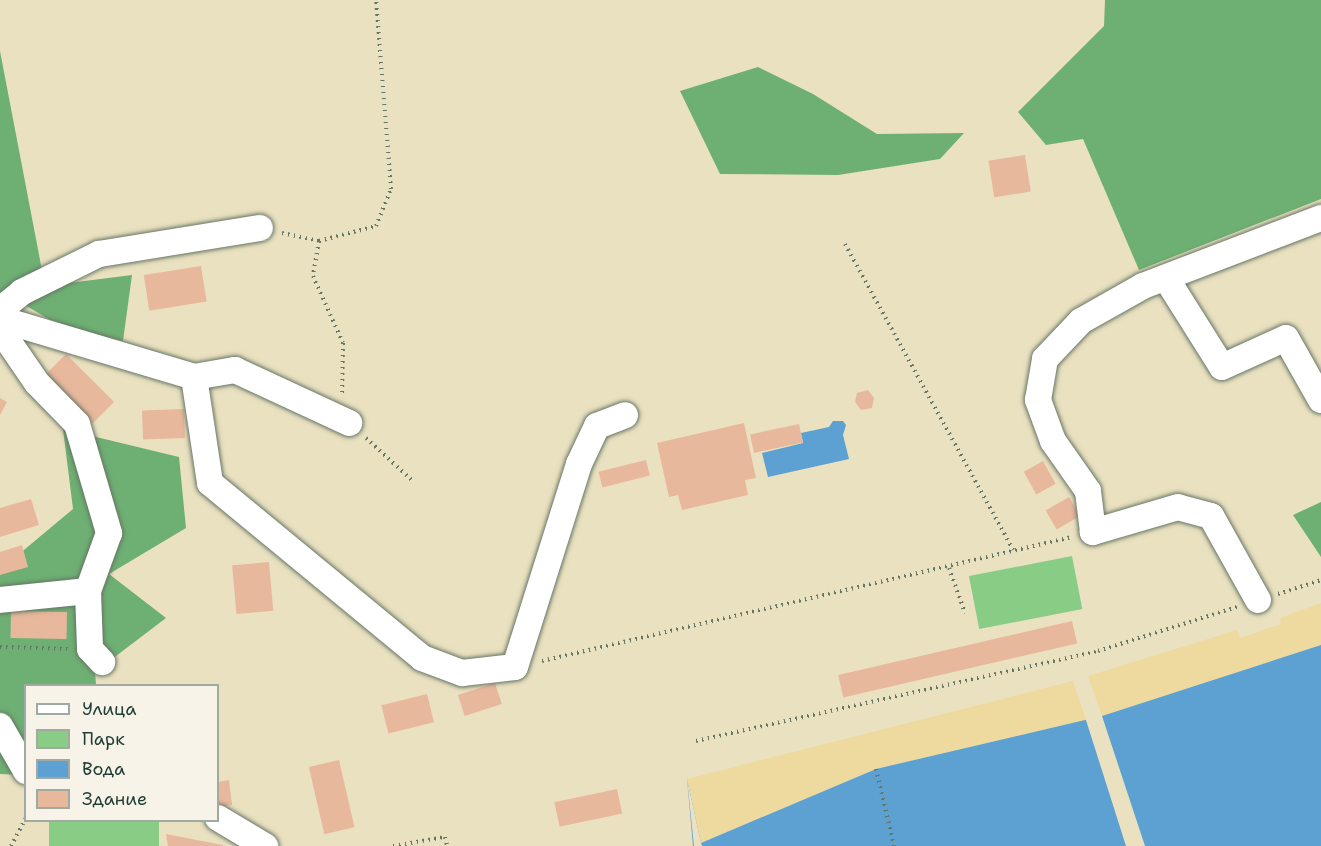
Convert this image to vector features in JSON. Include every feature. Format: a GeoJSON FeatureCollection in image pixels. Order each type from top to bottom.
{"type":"FeatureCollection","features":[{"type":"Feature","properties":{"kind":"street"},"geometry":{"type":"LineString","coordinates":[[1258,600],[1211,516],[1178,507],[1093,532],[1088,491],[1053,441],[1038,400],[1045,359],[1081,321],[1166,278],[1321,218]]}},
{"type":"Feature","properties":{"kind":"street"},"geometry":{"type":"LineString","coordinates":[[0,310],[22,292],[99,254],[260,228]]}},
{"type":"Feature","properties":{"kind":"street"},"geometry":{"type":"LineString","coordinates":[[1166,278],[1222,366],[1286,338],[1321,400]]}},
{"type":"Feature","properties":{"kind":"street"},"geometry":{"type":"LineString","coordinates":[[0,319],[194,377],[234,370],[349,423]]}},
{"type":"Feature","properties":{"kind":"street"},"geometry":{"type":"LineString","coordinates":[[0,329],[37,383],[78,423],[109,533],[88,591],[96,656]]}},
{"type":"Feature","properties":{"kind":"street"},"geometry":{"type":"LineString","coordinates":[[194,377],[210,483],[422,658],[462,673],[515,667],[579,464],[597,426],[625,415]]}},
{"type":"Feature","properties":{"kind":"street"},"geometry":{"type":"LineString","coordinates":[[0,600],[88,591]]}},
{"type":"Feature","properties":{"kind":"street"},"geometry":{"type":"LineString","coordinates":[[0,726],[24,768]]}},
{"type":"Feature","properties":{"kind":"street"},"geometry":{"type":"LineString","coordinates":[[219,819],[265,846]]}},
{"type":"Feature","properties":{"kind":"path"},"geometry":{"type":"LineString","coordinates":[[260,228],[319,241],[376,226],[391,189],[376,0]]}},
{"type":"Feature","properties":{"kind":"path"},"geometry":{"type":"LineString","coordinates":[[319,241],[313,276],[344,343],[340,384],[349,423],[414,482]]}},
{"type":"Feature","properties":{"kind":"path"},"geometry":{"type":"LineString","coordinates":[[845,244],[1013,550]]}},
{"type":"Feature","properties":{"kind":"path"},"geometry":{"type":"LineString","coordinates":[[515,667],[949,568],[1013,550],[1093,532]]}},
{"type":"Feature","properties":{"kind":"path"},"geometry":{"type":"LineString","coordinates":[[949,568],[964,613]]}},
{"type":"Feature","properties":{"kind":"path"},"geometry":{"type":"LineString","coordinates":[[696,741],[1098,651],[1321,580]]}},
{"type":"Feature","properties":{"kind":"path"},"geometry":{"type":"LineString","coordinates":[[0,647],[96,656]]}},
{"type":"Feature","properties":{"kind":"path"},"geometry":{"type":"LineString","coordinates":[[876,769],[894,846]]}},
{"type":"Feature","properties":{"kind":"path"},"geometry":{"type":"LineString","coordinates":[[11,846],[24,822]]}},
{"type":"Feature","properties":{"kind":"path"},"geometry":{"type":"LineString","coordinates":[[393,846],[445,837],[447,846]]}},
{"type":"Feature","properties":{"kind":"green space"},"geometry":{"type":"Polygon","coordinates":[[[1105,0],[1321,0],[1321,199],[1139,270],[1083,139],[1046,145],[1018,112],[1104,26],[1105,0]]]}},
{"type":"Feature","properties":{"kind":"green space"},"geometry":{"type":"Polygon","coordinates":[[[0,51],[45,286],[132,275],[123,341],[64,328],[13,298],[0,301],[0,51]]]}},
{"type":"Feature","properties":{"kind":"green space"},"geometry":{"type":"Polygon","coordinates":[[[758,67],[813,94],[877,134],[964,133],[940,159],[838,175],[720,174],[680,91],[758,67]]]}},
{"type":"Feature","properties":{"kind":"green space"},"geometry":{"type":"Polygon","coordinates":[[[63,429],[179,457],[186,528],[109,574],[166,618],[95,672],[96,684],[24,684],[24,775],[0,774],[0,570],[73,509],[63,429]]]}},
{"type":"Feature","properties":{"kind":"green space"},"geometry":{"type":"Polygon","coordinates":[[[1321,502],[1321,557],[1293,515],[1321,502]]]}},
{"type":"Feature","properties":{"kind":"green space"},"geometry":{"type":"Polygon","coordinates":[[[1072,556],[1082,609],[979,629],[969,576],[1072,556]]]}},
{"type":"Feature","properties":{"kind":"green space"},"geometry":{"type":"Polygon","coordinates":[[[49,822],[159,822],[159,846],[49,846],[49,822]]]}},
{"type":"Feature","properties":{"kind":"sand"},"geometry":{"type":"Polygon","coordinates":[[[1321,603],[1321,645],[1102,716],[1088,676],[1237,630],[1240,638],[1281,624],[1280,618],[1321,603]]]}},
{"type":"Feature","properties":{"kind":"sand"},"geometry":{"type":"Polygon","coordinates":[[[1073,681],[1086,720],[876,769],[701,843],[687,779],[1073,681]]]}},
{"type":"Feature","properties":{"kind":"water"},"geometry":{"type":"Polygon","coordinates":[[[833,421],[843,421],[846,425],[843,435],[849,459],[768,477],[762,453],[803,443],[801,433],[829,427],[833,421]]]}},
{"type":"Feature","properties":{"kind":"water"},"geometry":{"type":"Polygon","coordinates":[[[1321,645],[1321,846],[693,846],[687,779],[701,843],[876,769],[1102,716],[1321,645]]]}},
{"type":"Feature","properties":{"kind":"pier"},"geometry":{"type":"Polygon","coordinates":[[[1101,714],[1145,846],[1126,846],[1085,717],[1101,714]]]}},
{"type":"Feature","properties":{"kind":"pier"},"geometry":{"type":"Polygon","coordinates":[[[687,779],[701,843],[702,846],[694,846],[687,779]]]}},
{"type":"Feature","properties":{"kind":"building"},"geometry":{"type":"Polygon","coordinates":[[[1025,155],[1031,192],[994,197],[988,161],[1025,155]]]}},
{"type":"Feature","properties":{"kind":"building"},"geometry":{"type":"Polygon","coordinates":[[[201,266],[207,302],[149,311],[144,275],[201,266]]]}},
{"type":"Feature","properties":{"kind":"building"},"geometry":{"type":"Polygon","coordinates":[[[66,354],[114,402],[93,423],[45,375],[66,354]]]}},
{"type":"Feature","properties":{"kind":"building"},"geometry":{"type":"Polygon","coordinates":[[[868,390],[874,398],[872,408],[861,410],[855,402],[857,393],[868,390]]]}},
{"type":"Feature","properties":{"kind":"building"},"geometry":{"type":"Polygon","coordinates":[[[0,398],[7,402],[0,415],[0,398]]]}},
{"type":"Feature","properties":{"kind":"building"},"geometry":{"type":"Polygon","coordinates":[[[184,409],[185,438],[143,439],[142,410],[184,409]]]}},
{"type":"Feature","properties":{"kind":"building"},"geometry":{"type":"Polygon","coordinates":[[[744,423],[756,478],[745,480],[748,495],[682,510],[678,495],[669,497],[657,443],[744,423]]]}},
{"type":"Feature","properties":{"kind":"building"},"geometry":{"type":"Polygon","coordinates":[[[799,424],[803,443],[754,453],[750,434],[799,424]]]}},
{"type":"Feature","properties":{"kind":"building"},"geometry":{"type":"Polygon","coordinates":[[[646,460],[650,476],[602,487],[598,472],[646,460]]]}},
{"type":"Feature","properties":{"kind":"building"},"geometry":{"type":"Polygon","coordinates":[[[1043,461],[1056,484],[1036,494],[1024,472],[1043,461]]]}},
{"type":"Feature","properties":{"kind":"building"},"geometry":{"type":"Polygon","coordinates":[[[1069,497],[1080,516],[1057,530],[1046,510],[1069,497]]]}},
{"type":"Feature","properties":{"kind":"building"},"geometry":{"type":"Polygon","coordinates":[[[31,499],[39,525],[0,537],[0,508],[31,499]]]}},
{"type":"Feature","properties":{"kind":"building"},"geometry":{"type":"Polygon","coordinates":[[[22,545],[28,567],[0,575],[0,552],[22,545]]]}},
{"type":"Feature","properties":{"kind":"building"},"geometry":{"type":"Polygon","coordinates":[[[269,562],[273,611],[236,614],[232,565],[269,562]]]}},
{"type":"Feature","properties":{"kind":"building"},"geometry":{"type":"Polygon","coordinates":[[[11,611],[67,612],[67,639],[11,638],[11,611]]]}},
{"type":"Feature","properties":{"kind":"building"},"geometry":{"type":"Polygon","coordinates":[[[1072,621],[1077,643],[843,697],[838,675],[1072,621]]]}},
{"type":"Feature","properties":{"kind":"building"},"geometry":{"type":"Polygon","coordinates":[[[495,683],[502,704],[465,716],[458,695],[495,683]]]}},
{"type":"Feature","properties":{"kind":"building"},"geometry":{"type":"Polygon","coordinates":[[[427,694],[434,722],[388,734],[381,705],[427,694]]]}},
{"type":"Feature","properties":{"kind":"building"},"geometry":{"type":"Polygon","coordinates":[[[339,760],[355,827],[324,834],[309,767],[339,760]]]}},
{"type":"Feature","properties":{"kind":"building"},"geometry":{"type":"Polygon","coordinates":[[[229,780],[232,805],[219,807],[219,782],[229,780]]]}},
{"type":"Feature","properties":{"kind":"building"},"geometry":{"type":"Polygon","coordinates":[[[617,789],[622,813],[560,827],[554,802],[617,789]]]}},
{"type":"Feature","properties":{"kind":"building"},"geometry":{"type":"Polygon","coordinates":[[[166,834],[223,845],[223,846],[168,846],[166,834]]]}}]}
